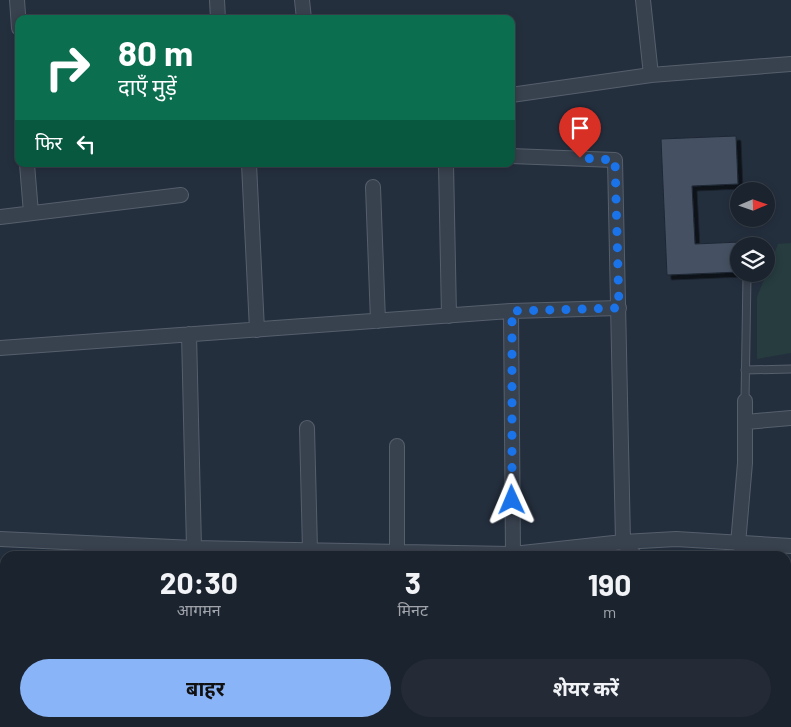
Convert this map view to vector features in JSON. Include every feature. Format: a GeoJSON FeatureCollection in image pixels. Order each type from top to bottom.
{"type":"FeatureCollection","features":[{"type":"Feature","properties":{"kind":"street"},"geometry":{"type":"LineString","coordinates":[[17,0],[18,15]]}},
{"type":"Feature","properties":{"kind":"street"},"geometry":{"type":"LineString","coordinates":[[217,0],[218,15]]}},
{"type":"Feature","properties":{"kind":"street"},"geometry":{"type":"LineString","coordinates":[[302,0],[304,15]]}},
{"type":"Feature","properties":{"kind":"street"},"geometry":{"type":"LineString","coordinates":[[643,0],[651,75]]}},
{"type":"Feature","properties":{"kind":"street"},"geometry":{"type":"LineString","coordinates":[[515,93],[651,75],[791,64]]}},
{"type":"Feature","properties":{"kind":"street"},"geometry":{"type":"LineString","coordinates":[[515,156],[615,160],[623,542],[631,551]]}},
{"type":"Feature","properties":{"kind":"street"},"geometry":{"type":"LineString","coordinates":[[28,167],[30,213]]}},
{"type":"Feature","properties":{"kind":"street"},"geometry":{"type":"LineString","coordinates":[[249,167],[257,330]]}},
{"type":"Feature","properties":{"kind":"street"},"geometry":{"type":"LineString","coordinates":[[446,167],[449,316]]}},
{"type":"Feature","properties":{"kind":"street"},"geometry":{"type":"LineString","coordinates":[[373,186],[378,321]]}},
{"type":"Feature","properties":{"kind":"street"},"geometry":{"type":"LineString","coordinates":[[0,217],[182,195]]}},
{"type":"Feature","properties":{"kind":"street"},"geometry":{"type":"LineString","coordinates":[[0,348],[512,311],[619,308]]}},
{"type":"Feature","properties":{"kind":"street"},"geometry":{"type":"LineString","coordinates":[[512,311],[513,551]]}},
{"type":"Feature","properties":{"kind":"street"},"geometry":{"type":"LineString","coordinates":[[188,334],[194,548]]}},
{"type":"Feature","properties":{"kind":"street"},"geometry":{"type":"LineString","coordinates":[[738,544],[746,422],[745,401]]}},
{"type":"Feature","properties":{"kind":"street"},"geometry":{"type":"LineString","coordinates":[[746,422],[791,418]]}},
{"type":"Feature","properties":{"kind":"street"},"geometry":{"type":"LineString","coordinates":[[307,428],[310,550]]}},
{"type":"Feature","properties":{"kind":"street"},"geometry":{"type":"LineString","coordinates":[[0,539],[194,548],[397,551],[397,446]]}},
{"type":"Feature","properties":{"kind":"street"},"geometry":{"type":"LineString","coordinates":[[540,551],[623,542],[676,540],[791,546]]}},
{"type":"Feature","properties":{"kind":"lane"},"geometry":{"type":"LineString","coordinates":[[745,401],[747,282]]}},
{"type":"Feature","properties":{"kind":"lane"},"geometry":{"type":"LineString","coordinates":[[745,370],[791,369]]}},
{"type":"Feature","properties":{"kind":"green space"},"geometry":{"type":"Polygon","coordinates":[[[791,243],[791,353],[757,359],[757,297],[763,282],[775,282],[775,252],[778,244],[791,243]]]}},
{"type":"Feature","properties":{"kind":"building"},"geometry":{"type":"Polygon","coordinates":[[[736,136],[738,182],[730,182],[730,184],[692,186],[695,244],[730,242],[730,272],[667,275],[661,139],[736,136]]]}},
{"type":"Feature","properties":{"kind":"route"},"geometry":{"type":"LineString","coordinates":[[512,500],[510,389],[512,311],[619,308],[615,160],[580,158]]}}]}
